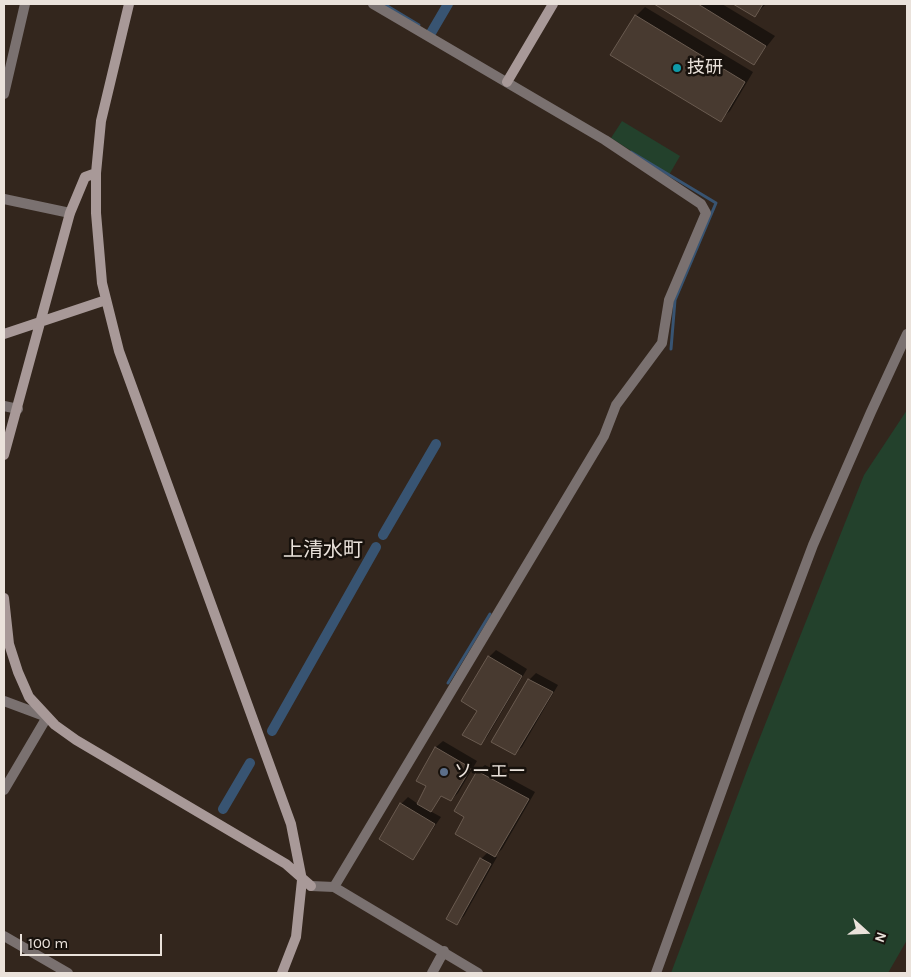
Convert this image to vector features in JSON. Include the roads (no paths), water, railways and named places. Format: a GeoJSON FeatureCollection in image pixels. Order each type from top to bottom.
{"type":"FeatureCollection","features":[{"type":"Feature","properties":{"kind":"street"},"geometry":{"type":"LineString","coordinates":[[4,94],[24,4]]}},
{"type":"Feature","properties":{"kind":"street"},"geometry":{"type":"LineString","coordinates":[[129,4],[101,121],[96,173],[96,213],[102,283],[125,367],[291,824],[306,883],[296,937],[282,973]]}},
{"type":"Feature","properties":{"kind":"street"},"geometry":{"type":"LineString","coordinates":[[334,887],[604,436],[616,405],[662,343],[669,300],[706,213],[702,204],[606,140],[373,4]]}},
{"type":"Feature","properties":{"kind":"street"},"geometry":{"type":"LineString","coordinates":[[507,82],[553,4]]}},
{"type":"Feature","properties":{"kind":"street"},"geometry":{"type":"LineString","coordinates":[[4,455],[18,409],[38,324],[70,213],[85,177],[96,173]]}},
{"type":"Feature","properties":{"kind":"street"},"geometry":{"type":"LineString","coordinates":[[4,199],[70,213]]}},
{"type":"Feature","properties":{"kind":"street"},"geometry":{"type":"LineString","coordinates":[[4,334],[106,300]]}},
{"type":"Feature","properties":{"kind":"street"},"geometry":{"type":"LineString","coordinates":[[656,973],[749,715],[814,545],[907,334]]}},
{"type":"Feature","properties":{"kind":"street"},"geometry":{"type":"LineString","coordinates":[[4,406],[18,409]]}},
{"type":"Feature","properties":{"kind":"street"},"geometry":{"type":"LineString","coordinates":[[4,598],[7,642],[23,685],[47,717],[76,740],[286,864],[306,883],[334,887],[478,973]]}},
{"type":"Feature","properties":{"kind":"street"},"geometry":{"type":"LineString","coordinates":[[4,701],[47,717]]}},
{"type":"Feature","properties":{"kind":"street"},"geometry":{"type":"LineString","coordinates":[[4,790],[47,717]]}},
{"type":"Feature","properties":{"kind":"street"},"geometry":{"type":"LineString","coordinates":[[4,936],[68,973]]}},
{"type":"Feature","properties":{"kind":"street"},"geometry":{"type":"LineString","coordinates":[[432,973],[444,951]]}},
{"type":"Feature","properties":{"kind":"waterway"},"geometry":{"type":"LineString","coordinates":[[384,4],[419,25]]}},
{"type":"Feature","properties":{"kind":"waterway"},"geometry":{"type":"LineString","coordinates":[[431,33],[448,4]]}},
{"type":"Feature","properties":{"kind":"waterway"},"geometry":{"type":"LineString","coordinates":[[631,152],[716,203],[675,300],[671,349]]}},
{"type":"Feature","properties":{"kind":"waterway"},"geometry":{"type":"LineString","coordinates":[[383,535],[436,444]]}},
{"type":"Feature","properties":{"kind":"waterway"},"geometry":{"type":"LineString","coordinates":[[272,731],[376,547]]}},
{"type":"Feature","properties":{"kind":"waterway"},"geometry":{"type":"LineString","coordinates":[[448,683],[490,614]]}},
{"type":"Feature","properties":{"kind":"waterway"},"geometry":{"type":"LineString","coordinates":[[223,809],[250,763]]}},
{"type":"Feature","properties":{"kind":"place","name":"技研"},"geometry":{"type":"Point","coordinates":[677,68]}},
{"type":"Feature","properties":{"kind":"place","name":"ソーエー"},"geometry":{"type":"Point","coordinates":[444,772]}},
{"type":"Feature","properties":{"kind":"district","name":"上清水町"},"geometry":{"type":"Point","coordinates":[323,550]}}]}
